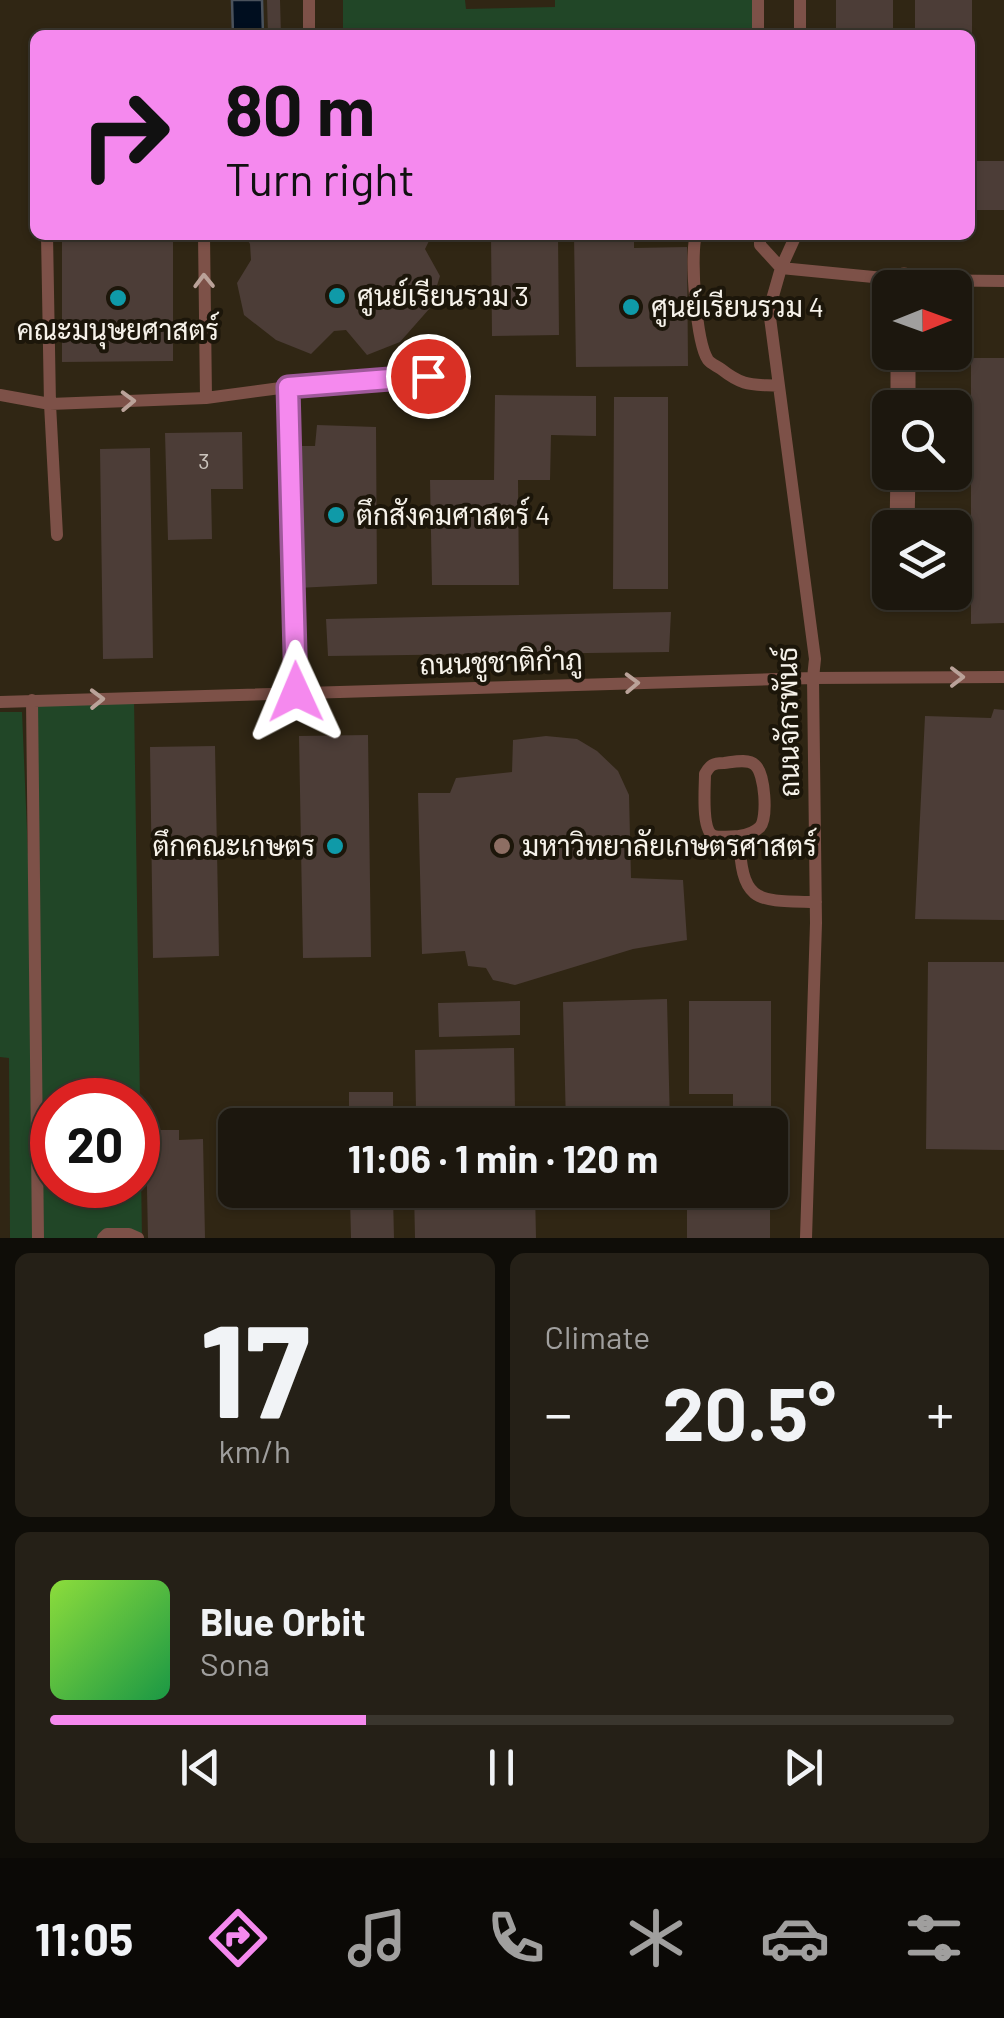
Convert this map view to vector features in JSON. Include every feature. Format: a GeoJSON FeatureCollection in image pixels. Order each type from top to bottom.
{"type":"FeatureCollection","features":[{"type":"Feature","properties":{"kind":"lane"},"geometry":{"type":"LineString","coordinates":[[309,0],[310,30]]}},
{"type":"Feature","properties":{"kind":"lane"},"geometry":{"type":"LineString","coordinates":[[758,0],[758,30]]}},
{"type":"Feature","properties":{"kind":"lane"},"geometry":{"type":"LineString","coordinates":[[800,0],[800,30]]}},
{"type":"Feature","properties":{"kind":"lane"},"geometry":{"type":"LineString","coordinates":[[47,240],[56,535]]}},
{"type":"Feature","properties":{"kind":"lane"},"geometry":{"type":"LineString","coordinates":[[204,240],[206,398]]}},
{"type":"Feature","properties":{"kind":"lane"},"geometry":{"type":"LineString","coordinates":[[694,240],[696,308],[708,360],[738,383],[780,386]]}},
{"type":"Feature","properties":{"kind":"lane"},"geometry":{"type":"LineString","coordinates":[[760,240],[760,245],[782,268],[872,280]]}},
{"type":"Feature","properties":{"kind":"lane","name":"ถนนจักรพันธ์"},"geometry":{"type":"LineString","coordinates":[[794,240],[769,310],[816,660],[816,902],[806,1238]]}},
{"type":"Feature","properties":{"kind":"lane"},"geometry":{"type":"LineString","coordinates":[[972,282],[1004,281]]}},
{"type":"Feature","properties":{"kind":"lane"},"geometry":{"type":"LineString","coordinates":[[0,396],[50,404],[206,398],[428,376]]}},
{"type":"Feature","properties":{"kind":"lane"},"geometry":{"type":"LineString","coordinates":[[288,387],[296,692]]}},
{"type":"Feature","properties":{"kind":"lane","name":"ถนนชูชาติกำภู"},"geometry":{"type":"LineString","coordinates":[[0,702],[813,678],[1004,677]]}},
{"type":"Feature","properties":{"kind":"lane"},"geometry":{"type":"LineString","coordinates":[[32,700],[38,1238]]}},
{"type":"Feature","properties":{"kind":"lane"},"geometry":{"type":"LineString","coordinates":[[749,761],[763,777],[764,820],[749,835],[738,836],[716,836],[708,830],[705,774],[715,763],[749,761]]}},
{"type":"Feature","properties":{"kind":"lane"},"geometry":{"type":"LineString","coordinates":[[738,836],[740,865],[748,889],[760,898],[816,902]]}},
{"type":"Feature","properties":{"kind":"lane"},"geometry":{"type":"LineString","coordinates":[[103,1238],[108,1234],[138,1238]]}},
{"type":"Feature","properties":{"kind":"shaded area","name":"มหาวิทยาลัยเกษตรศาสตร์"},"geometry":{"type":"Polygon","coordinates":[[[0,0],[1004,0],[1004,1238],[0,1238],[0,0]]]}},
{"type":"Feature","properties":{"kind":"green space"},"geometry":{"type":"Polygon","coordinates":[[[343,0],[465,0],[466,9],[555,7],[555,0],[754,0],[754,30],[343,30],[343,0]]]}},
{"type":"Feature","properties":{"kind":"green space"},"geometry":{"type":"Polygon","coordinates":[[[134,698],[140,1078],[30,1078],[30,1208],[142,1208],[142,1238],[10,1238],[9,1058],[0,1057],[0,712],[22,712],[34,997],[32,700],[134,698]]]}},
{"type":"Feature","properties":{"kind":"water"},"geometry":{"type":"Polygon","coordinates":[[[232,0],[262,0],[263,30],[233,30],[232,0]]]}},
{"type":"Feature","properties":{"kind":"building"},"geometry":{"type":"Polygon","coordinates":[[[267,0],[280,0],[281,30],[268,30],[267,0]]]}},
{"type":"Feature","properties":{"kind":"building"},"geometry":{"type":"Polygon","coordinates":[[[836,0],[893,0],[893,30],[836,30],[836,0]]]}},
{"type":"Feature","properties":{"kind":"building"},"geometry":{"type":"Polygon","coordinates":[[[915,0],[972,0],[972,30],[915,30],[915,0]]]}},
{"type":"Feature","properties":{"kind":"building"},"geometry":{"type":"Polygon","coordinates":[[[975,161],[1004,161],[1004,210],[977,210],[975,161]]]}},
{"type":"Feature","properties":{"kind":"building","name":"คณะมนุษยศาสตร์"},"geometry":{"type":"Polygon","coordinates":[[[62,240],[173,240],[173,361],[62,362],[62,240]]]}},
{"type":"Feature","properties":{"kind":"building","name":"ศูนย์เรียนรวม 3"},"geometry":{"type":"Polygon","coordinates":[[[247,240],[430,240],[425,249],[440,276],[430,308],[400,342],[367,355],[346,330],[334,331],[311,354],[276,340],[244,315],[237,283],[251,260],[247,240]]]}},
{"type":"Feature","properties":{"kind":"building"},"geometry":{"type":"Polygon","coordinates":[[[491,240],[558,240],[559,335],[492,336],[491,240]]]}},
{"type":"Feature","properties":{"kind":"building","name":"ศูนย์เรียนรวม 4"},"geometry":{"type":"Polygon","coordinates":[[[574,240],[634,240],[634,248],[687,247],[688,366],[576,367],[574,240]]]}},
{"type":"Feature","properties":{"kind":"building"},"geometry":{"type":"Polygon","coordinates":[[[972,358],[1004,358],[1004,623],[971,624],[972,358]]]}},
{"type":"Feature","properties":{"kind":"building"},"geometry":{"type":"Polygon","coordinates":[[[495,395],[596,396],[596,436],[551,435],[550,480],[518,480],[519,585],[432,585],[430,480],[494,480],[495,395]]]}},
{"type":"Feature","properties":{"kind":"building"},"geometry":{"type":"Polygon","coordinates":[[[614,397],[668,397],[668,589],[613,589],[614,397]]]}},
{"type":"Feature","properties":{"kind":"building","name":"ตึกสังคมศาสตร์ 4"},"geometry":{"type":"Polygon","coordinates":[[[317,425],[376,427],[377,584],[297,588],[292,446],[315,446],[317,425]]]}},
{"type":"Feature","properties":{"kind":"building"},"geometry":{"type":"Polygon","coordinates":[[[242,432],[243,489],[211,489],[212,539],[168,540],[165,433],[242,432]]]}},
{"type":"Feature","properties":{"kind":"building"},"geometry":{"type":"Polygon","coordinates":[[[150,448],[153,658],[103,659],[100,449],[150,448]]]}},
{"type":"Feature","properties":{"kind":"building"},"geometry":{"type":"Polygon","coordinates":[[[671,612],[669,652],[328,656],[326,619],[671,612]]]}},
{"type":"Feature","properties":{"kind":"building"},"geometry":{"type":"Polygon","coordinates":[[[994,709],[1004,710],[1004,920],[915,919],[925,716],[991,718],[994,709]]]}},
{"type":"Feature","properties":{"kind":"building","name":"ตึกคณะเกษตร"},"geometry":{"type":"Polygon","coordinates":[[[368,735],[371,957],[303,958],[299,736],[368,735]]]}},
{"type":"Feature","properties":{"kind":"building"},"geometry":{"type":"Polygon","coordinates":[[[546,736],[577,739],[618,771],[629,795],[631,878],[683,880],[687,940],[633,949],[515,985],[493,980],[486,968],[468,966],[465,951],[422,954],[418,793],[450,793],[456,778],[512,772],[513,740],[546,736]]]}},
{"type":"Feature","properties":{"kind":"building","name":"ตึกคณะเกษตร"},"geometry":{"type":"Polygon","coordinates":[[[215,746],[219,956],[153,958],[150,747],[215,746]]]}},
{"type":"Feature","properties":{"kind":"building"},"geometry":{"type":"Polygon","coordinates":[[[928,962],[1004,962],[1004,1150],[926,1149],[928,962]]]}},
{"type":"Feature","properties":{"kind":"building"},"geometry":{"type":"Polygon","coordinates":[[[667,999],[670,1108],[566,1108],[563,1002],[667,999]]]}},
{"type":"Feature","properties":{"kind":"building"},"geometry":{"type":"Polygon","coordinates":[[[520,1001],[520,1035],[439,1037],[438,1003],[520,1001]]]}},
{"type":"Feature","properties":{"kind":"building"},"geometry":{"type":"Polygon","coordinates":[[[689,1001],[771,1001],[771,1108],[733,1108],[733,1094],[689,1094],[689,1001]]]}},
{"type":"Feature","properties":{"kind":"building"},"geometry":{"type":"Polygon","coordinates":[[[514,1048],[515,1108],[416,1108],[415,1050],[514,1048]]]}},
{"type":"Feature","properties":{"kind":"building"},"geometry":{"type":"Polygon","coordinates":[[[349,1092],[393,1092],[393,1108],[349,1108],[349,1092]]]}},
{"type":"Feature","properties":{"kind":"building"},"geometry":{"type":"Polygon","coordinates":[[[160,1130],[179,1130],[179,1140],[203,1139],[205,1238],[148,1238],[147,1208],[160,1208],[160,1130]]]}},
{"type":"Feature","properties":{"kind":"building"},"geometry":{"type":"Polygon","coordinates":[[[350,1208],[393,1208],[394,1238],[351,1238],[350,1208]]]}},
{"type":"Feature","properties":{"kind":"building"},"geometry":{"type":"Polygon","coordinates":[[[414,1208],[535,1208],[536,1238],[415,1238],[414,1208]]]}},
{"type":"Feature","properties":{"kind":"building"},"geometry":{"type":"Polygon","coordinates":[[[687,1208],[770,1208],[770,1238],[687,1238],[687,1208]]]}},
{"type":"Feature","properties":{"kind":"place","name":"ศูนย์เรียนรวม 3"},"geometry":{"type":"Point","coordinates":[337,296]}},
{"type":"Feature","properties":{"kind":"place","name":"คณะมนุษยศาสตร์"},"geometry":{"type":"Point","coordinates":[118,298]}},
{"type":"Feature","properties":{"kind":"place","name":"ศูนย์เรียนรวม 4"},"geometry":{"type":"Point","coordinates":[631,307]}},
{"type":"Feature","properties":{"kind":"place","name":"ตึกสังคมศาสตร์ 4"},"geometry":{"type":"Point","coordinates":[336,515]}},
{"type":"Feature","properties":{"kind":"place","name":"ตึกคณะเกษตร"},"geometry":{"type":"Point","coordinates":[335,846]}},
{"type":"Feature","properties":{"kind":"place","name":"มหาวิทยาลัยเกษตรศาสตร์"},"geometry":{"type":"Point","coordinates":[502,846]}},
{"type":"Feature","properties":{"kind":"route"},"geometry":{"type":"LineString","coordinates":[[296,692],[288,387],[428,376]]}}]}
